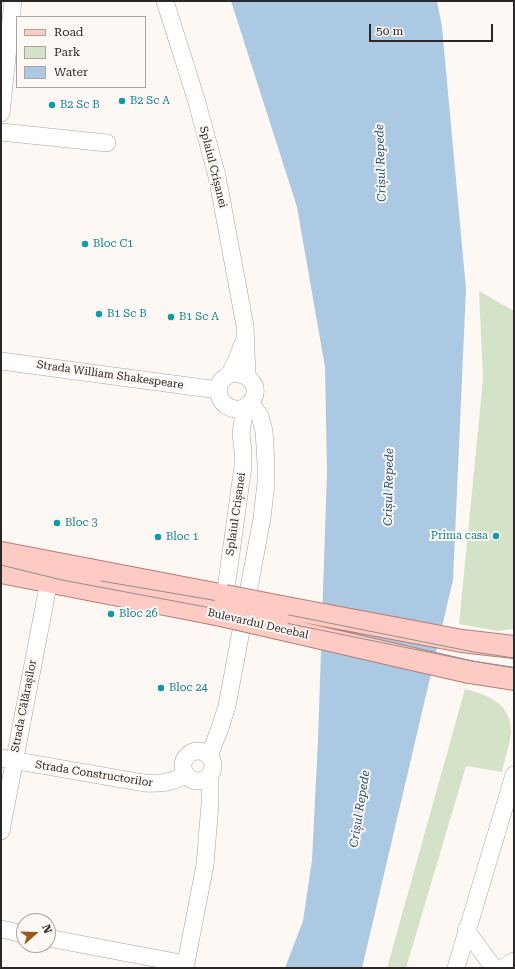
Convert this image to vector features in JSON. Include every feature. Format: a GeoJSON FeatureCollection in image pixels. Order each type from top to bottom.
{"type":"FeatureCollection","features":[{"type":"Feature","properties":{"kind":"main road","name":"Bulevardul Decebal"},"geometry":{"type":"LineString","coordinates":[[1,553],[223,606],[457,669],[514,679]]}},
{"type":"Feature","properties":{"kind":"main road","name":"Bulevardul Decebal"},"geometry":{"type":"LineString","coordinates":[[1,572],[49,581],[462,641],[514,647]]}},
{"type":"Feature","properties":{"kind":"street"},"geometry":{"type":"LineString","coordinates":[[1,113],[13,1]]}},
{"type":"Feature","properties":{"kind":"street","name":"Splaiul Crișanei"},"geometry":{"type":"LineString","coordinates":[[165,1],[196,99],[217,176],[246,336],[247,377],[251,381],[255,392],[242,406],[242,466],[223,606]]}},
{"type":"Feature","properties":{"kind":"street"},"geometry":{"type":"LineString","coordinates":[[1,132],[107,143]]}},
{"type":"Feature","properties":{"kind":"street"},"geometry":{"type":"LineString","coordinates":[[230,374],[246,336]]}},
{"type":"Feature","properties":{"kind":"street","name":"Strada William Shakespeare"},"geometry":{"type":"LineString","coordinates":[[1,361],[218,390]]}},
{"type":"Feature","properties":{"kind":"street"},"geometry":{"type":"LineString","coordinates":[[218,390],[223,379],[230,374],[236,373],[247,377]]}},
{"type":"Feature","properties":{"kind":"street","name":"Splaiul Crișanei"},"geometry":{"type":"LineString","coordinates":[[218,390],[220,398],[224,404],[242,406]]}},
{"type":"Feature","properties":{"kind":"street"},"geometry":{"type":"LineString","coordinates":[[208,756],[220,728],[227,706],[262,518],[266,463],[264,431],[260,416],[242,406]]}},
{"type":"Feature","properties":{"kind":"street","name":"Strada Călărașilor"},"geometry":{"type":"LineString","coordinates":[[1,831],[7,760],[49,581]]}},
{"type":"Feature","properties":{"kind":"street"},"geometry":{"type":"LineString","coordinates":[[56,940],[186,966],[205,865],[210,804],[210,775],[213,765],[212,760],[205,753],[195,751],[186,756],[182,765],[185,775],[188,778],[197,782],[202,781],[210,775]]}},
{"type":"Feature","properties":{"kind":"street","name":"Strada Constructorilor"},"geometry":{"type":"LineString","coordinates":[[7,760],[144,783],[168,783],[185,775]]}},
{"type":"Feature","properties":{"kind":"street"},"geometry":{"type":"LineString","coordinates":[[456,968],[466,930],[514,775]]}},
{"type":"Feature","properties":{"kind":"street"},"geometry":{"type":"LineString","coordinates":[[1,929],[16,932]]}},
{"type":"Feature","properties":{"kind":"street"},"geometry":{"type":"LineString","coordinates":[[466,930],[494,968]]}},
{"type":"Feature","properties":{"kind":"street"},"geometry":{"type":"LineString","coordinates":[[503,968],[514,961]]}},
{"type":"Feature","properties":{"kind":"green space"},"geometry":{"type":"Polygon","coordinates":[[[479,291],[514,311],[514,629],[497,631],[459,624],[483,379],[479,291]]]}},
{"type":"Feature","properties":{"kind":"green space"},"geometry":{"type":"Polygon","coordinates":[[[465,689],[489,697],[496,701],[506,712],[511,733],[502,772],[466,766],[406,968],[387,968],[465,689]]]}},
{"type":"Feature","properties":{"kind":"water","name":"Crișul Repede"},"geometry":{"type":"Polygon","coordinates":[[[231,1],[437,1],[442,27],[466,289],[453,580],[362,968],[285,968],[303,921],[312,860],[318,740],[327,472],[325,367],[297,207],[231,1]]]}},
{"type":"Feature","properties":{"kind":"tram line"},"geometry":{"type":"LineString","coordinates":[[1,565],[62,580],[514,668]]}},
{"type":"Feature","properties":{"kind":"tram line"},"geometry":{"type":"LineString","coordinates":[[101,581],[224,602],[474,652],[514,658]]}},
{"type":"Feature","properties":{"kind":"place","name":"B2 Sc A"},"geometry":{"type":"Point","coordinates":[122,101]}},
{"type":"Feature","properties":{"kind":"place","name":"B2 Sc B"},"geometry":{"type":"Point","coordinates":[52,105]}},
{"type":"Feature","properties":{"kind":"place","name":"Bloc C1"},"geometry":{"type":"Point","coordinates":[85,244]}},
{"type":"Feature","properties":{"kind":"place","name":"B1 Sc B"},"geometry":{"type":"Point","coordinates":[99,314]}},
{"type":"Feature","properties":{"kind":"place","name":"B1 Sc A"},"geometry":{"type":"Point","coordinates":[171,317]}},
{"type":"Feature","properties":{"kind":"place","name":"Bloc 3"},"geometry":{"type":"Point","coordinates":[57,523]}},
{"type":"Feature","properties":{"kind":"place","name":"Prima casa"},"geometry":{"type":"Point","coordinates":[496,536]}},
{"type":"Feature","properties":{"kind":"place","name":"Bloc 1"},"geometry":{"type":"Point","coordinates":[158,537]}},
{"type":"Feature","properties":{"kind":"place","name":"Bloc 26"},"geometry":{"type":"Point","coordinates":[111,614]}},
{"type":"Feature","properties":{"kind":"place","name":"Bloc 24"},"geometry":{"type":"Point","coordinates":[161,688]}}]}
